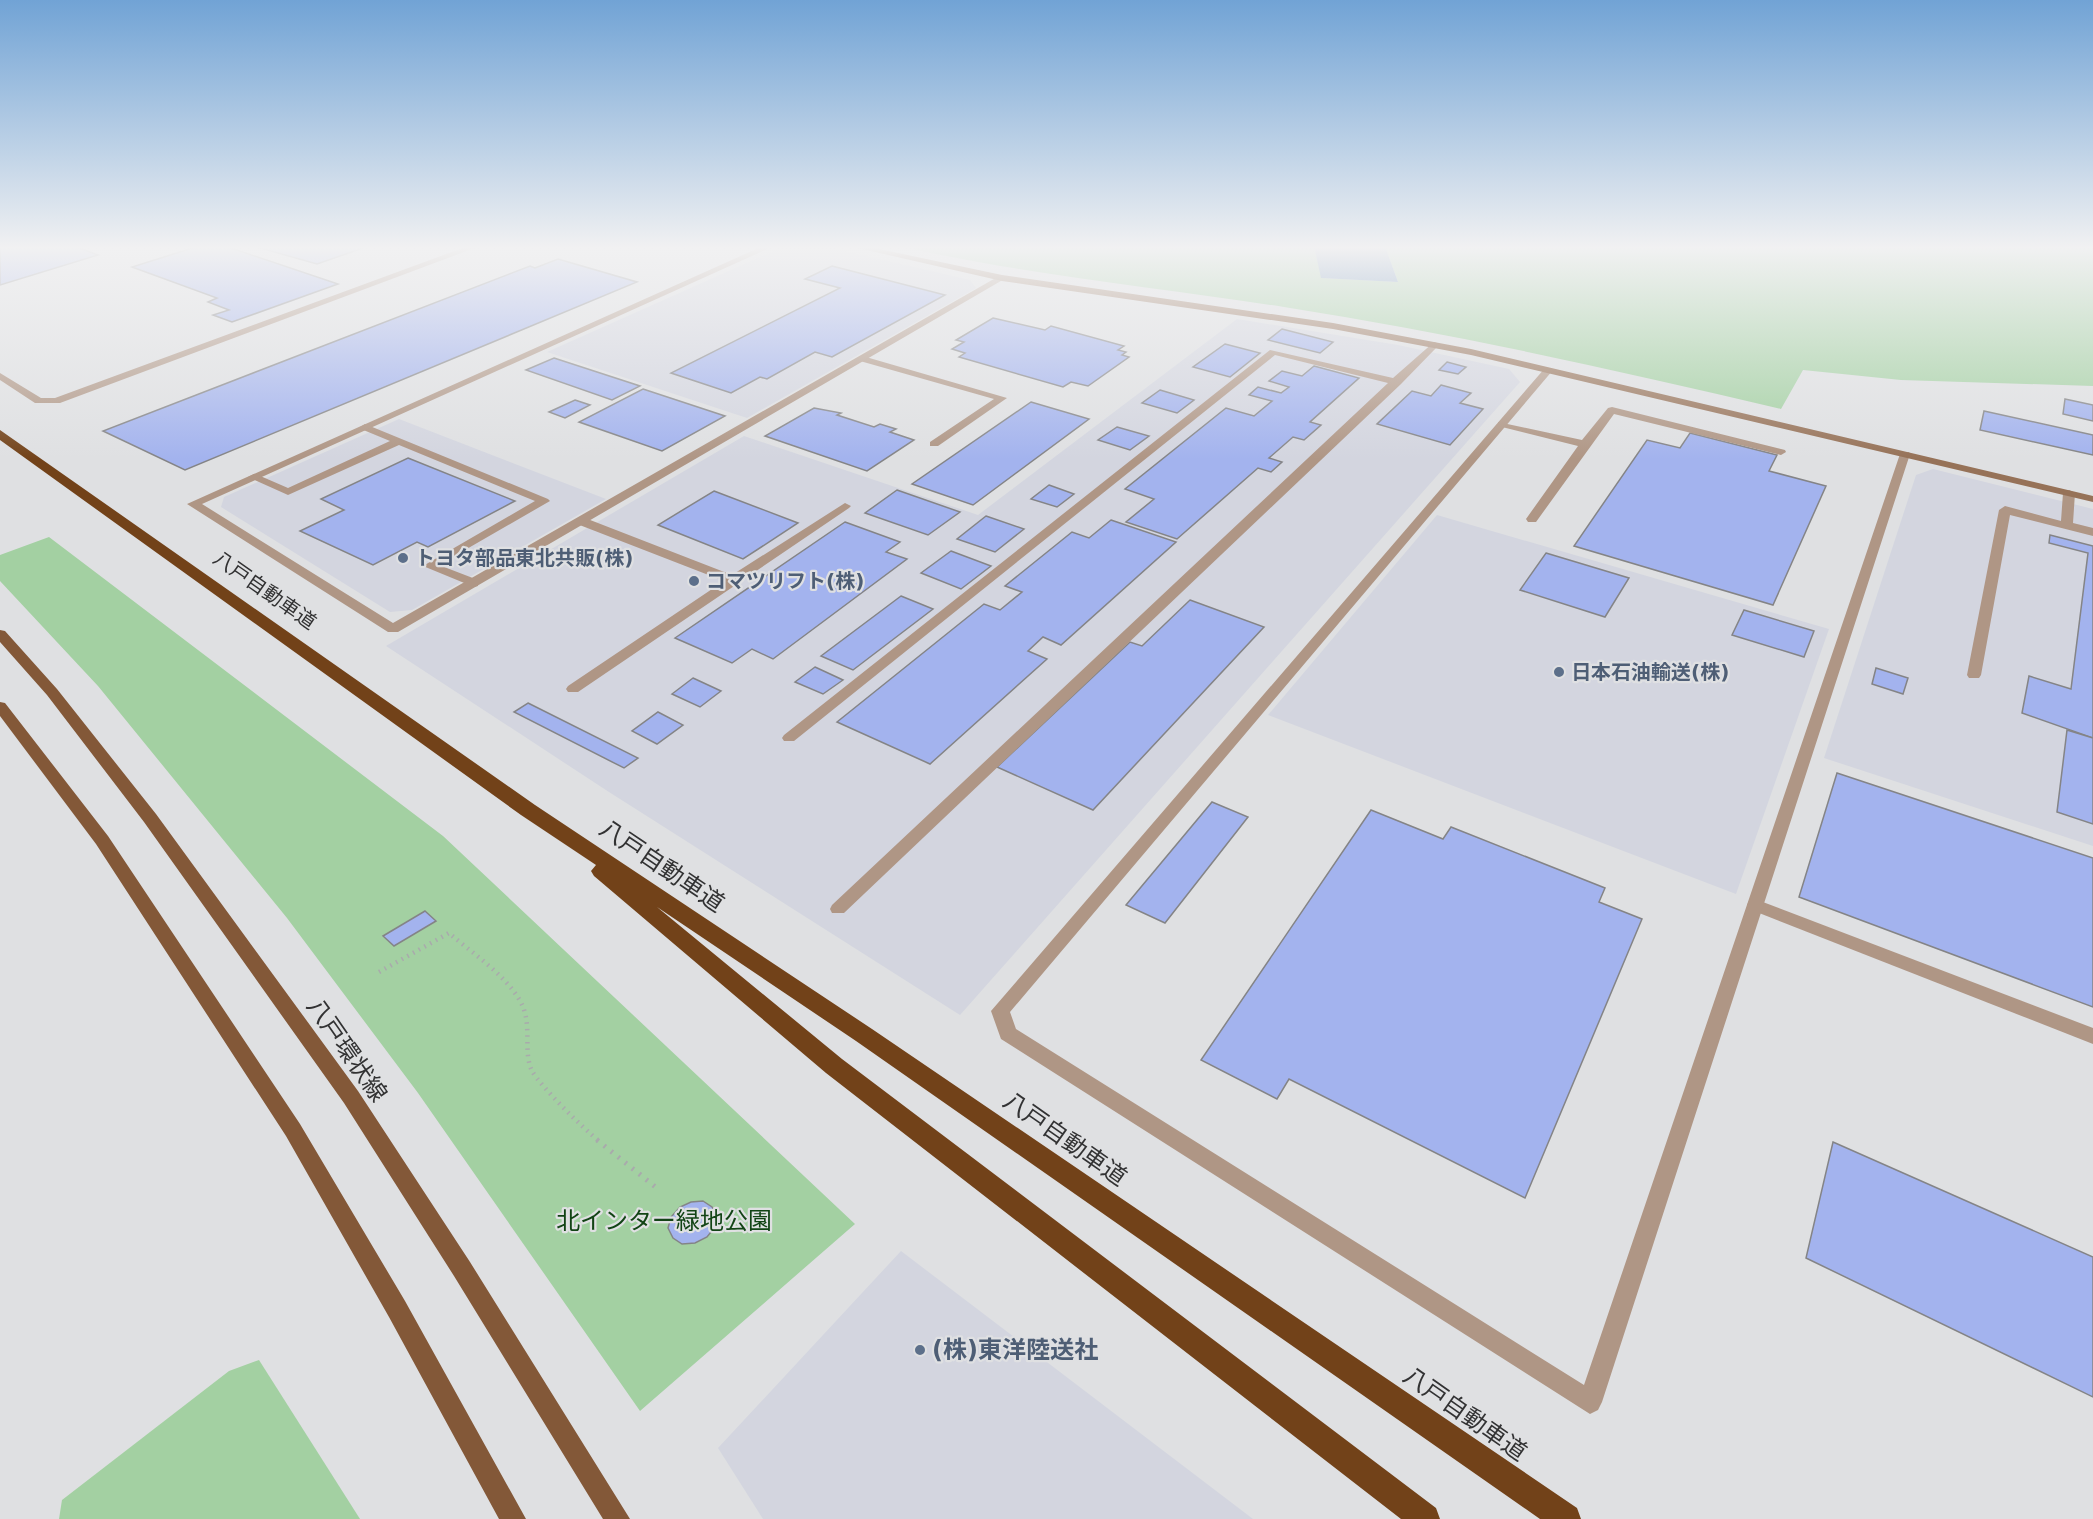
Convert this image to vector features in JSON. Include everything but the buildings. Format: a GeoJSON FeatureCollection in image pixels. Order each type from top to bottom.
{"type":"FeatureCollection","features":[{"type":"Feature","properties":{"kind":"highway","name":"八戸自動車道"},"geometry":{"type":"LineString","coordinates":[[0,434],[528,810],[864,1035],[1566,1519]]}},
{"type":"Feature","properties":{"kind":"highway","name":"八戸自動車道"},"geometry":{"type":"LineString","coordinates":[[528,810],[834,1065],[1425,1519]]}},
{"type":"Feature","properties":{"kind":"main road","name":"八戸環状線"},"geometry":{"type":"LineString","coordinates":[[0,634],[52,692],[150,818],[351,1097],[462,1269],[617,1519]]}},
{"type":"Feature","properties":{"kind":"main road"},"geometry":{"type":"LineString","coordinates":[[0,706],[102,840],[293,1130],[397,1309],[513,1519]]}},
{"type":"Feature","properties":{"kind":"street"},"geometry":{"type":"LineString","coordinates":[[0,376],[39,401],[56,401],[284,317]]}},
{"type":"Feature","properties":{"kind":"street"},"geometry":{"type":"LineString","coordinates":[[611,317],[193,504],[393,629],[935,317]]}},
{"type":"Feature","properties":{"kind":"street"},"geometry":{"type":"LineString","coordinates":[[1270,317],[1434,345],[1548,370],[2093,499]]}},
{"type":"Feature","properties":{"kind":"street"},"geometry":{"type":"LineString","coordinates":[[838,909],[1434,345]]}},
{"type":"Feature","properties":{"kind":"street"},"geometry":{"type":"LineString","coordinates":[[789,738],[1273,352],[1397,382]]}},
{"type":"Feature","properties":{"kind":"street"},"geometry":{"type":"LineString","coordinates":[[863,359],[1002,398],[934,444]]}},
{"type":"Feature","properties":{"kind":"street"},"geometry":{"type":"LineString","coordinates":[[1548,370],[1000,1011],[1008,1034],[1590,1402],[1905,453]]}},
{"type":"Feature","properties":{"kind":"street"},"geometry":{"type":"LineString","coordinates":[[1532,519],[1612,410],[1781,452]]}},
{"type":"Feature","properties":{"kind":"street"},"geometry":{"type":"LineString","coordinates":[[1502,424],[1585,444]]}},
{"type":"Feature","properties":{"kind":"street"},"geometry":{"type":"LineString","coordinates":[[365,427],[544,501],[429,566],[474,583]]}},
{"type":"Feature","properties":{"kind":"street"},"geometry":{"type":"LineString","coordinates":[[254,477],[288,492],[399,441]]}},
{"type":"Feature","properties":{"kind":"street"},"geometry":{"type":"LineString","coordinates":[[2067,526],[2069,493]]}},
{"type":"Feature","properties":{"kind":"street"},"geometry":{"type":"LineString","coordinates":[[573,689],[845,506]]}},
{"type":"Feature","properties":{"kind":"street"},"geometry":{"type":"LineString","coordinates":[[1974,675],[2006,510],[2093,532]]}},
{"type":"Feature","properties":{"kind":"street"},"geometry":{"type":"LineString","coordinates":[[581,521],[733,580]]}},
{"type":"Feature","properties":{"kind":"street"},"geometry":{"type":"LineString","coordinates":[[1755,905],[2093,1036]]}},
{"type":"Feature","properties":{"kind":"path"},"geometry":{"type":"LineString","coordinates":[[380,972],[449,933],[505,981],[520,1000],[529,1024],[528,1047],[532,1070],[585,1130],[658,1189]]}},
{"type":"Feature","properties":{"kind":"shaded area"},"geometry":{"type":"Polygon","coordinates":[[[626,317],[925,317],[747,418],[547,352],[626,317]]]}},
{"type":"Feature","properties":{"kind":"shaded area"},"geometry":{"type":"Polygon","coordinates":[[[1237,319],[1398,345],[1509,369],[1520,382],[960,1015],[609,792],[386,646],[744,436],[978,515],[1237,319]]]}},
{"type":"Feature","properties":{"kind":"shaded area","name":"トヨタ部品東北共販(株)"},"geometry":{"type":"Polygon","coordinates":[[[399,419],[606,499],[412,610],[390,612],[221,507],[224,497],[399,419]]]}},
{"type":"Feature","properties":{"kind":"shaded area"},"geometry":{"type":"Polygon","coordinates":[[[1933,469],[2093,509],[2093,846],[1824,758],[1916,475],[1933,469]]]}},
{"type":"Feature","properties":{"kind":"shaded area","name":"日本石油輸送(株)"},"geometry":{"type":"Polygon","coordinates":[[[1437,515],[1829,629],[1736,894],[1268,715],[1437,515]]]}},
{"type":"Feature","properties":{"kind":"shaded area","name":"(株)東洋陸送社"},"geometry":{"type":"Polygon","coordinates":[[[901,1251],[1253,1519],[763,1519],[718,1448],[901,1251]]]}},
{"type":"Feature","properties":{"kind":"green space"},"geometry":{"type":"Polygon","coordinates":[[[1347,317],[2093,317],[2093,386],[1901,380],[1803,370],[1781,409],[1595,366],[1347,317]]]}},
{"type":"Feature","properties":{"kind":"green space","name":"北インター緑地公園"},"geometry":{"type":"Polygon","coordinates":[[[49,537],[443,836],[855,1224],[640,1411],[418,1093],[287,918],[98,686],[0,581],[0,555],[49,537]]]}},
{"type":"Feature","properties":{"kind":"green space"},"geometry":{"type":"Polygon","coordinates":[[[259,1360],[360,1519],[59,1519],[62,1500],[229,1371],[259,1360]]]}},
{"type":"Feature","properties":{"kind":"place","name":"トヨタ部品東北共販(株)"},"geometry":{"type":"Point","coordinates":[403,558]}},
{"type":"Feature","properties":{"kind":"place","name":"コマツリフト(株)"},"geometry":{"type":"Point","coordinates":[694,581]}},
{"type":"Feature","properties":{"kind":"place","name":"日本石油輸送(株)"},"geometry":{"type":"Point","coordinates":[1559,672]}},
{"type":"Feature","properties":{"kind":"place","name":"(株)東洋陸送社"},"geometry":{"type":"Point","coordinates":[920,1350]}}]}
